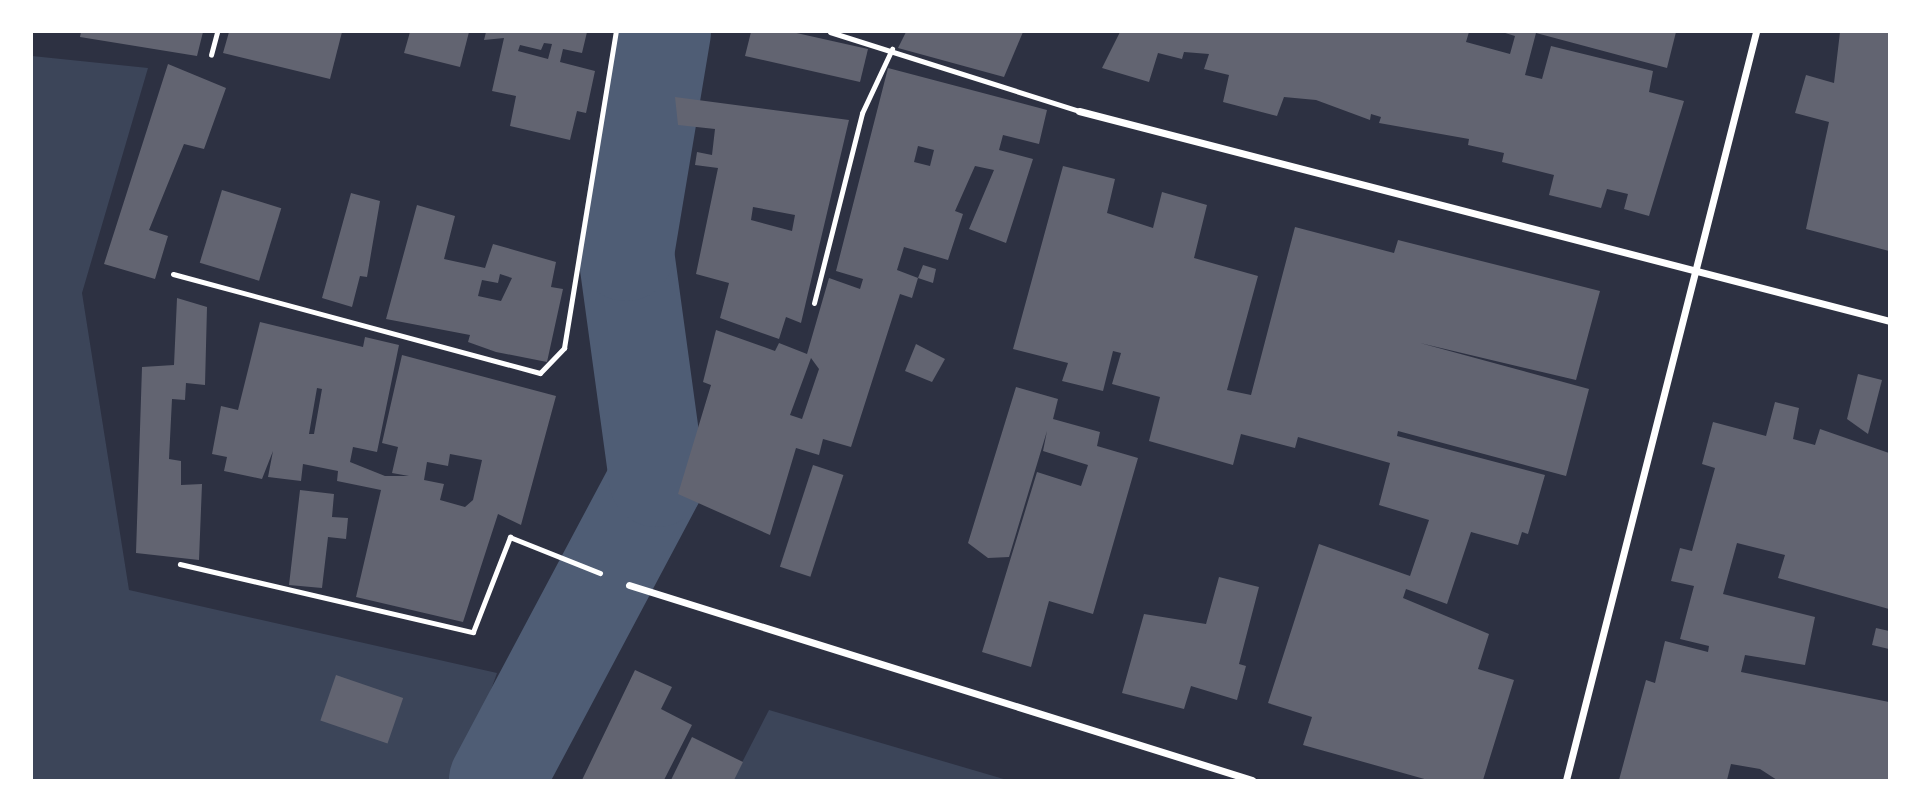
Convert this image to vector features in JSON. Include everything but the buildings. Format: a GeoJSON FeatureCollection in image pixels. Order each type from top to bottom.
{"type":"FeatureCollection","features":[{"type":"Feature","properties":{"kind":"street"},"geometry":{"type":"LineString","coordinates":[[1566,780],[1756,32]]}},
{"type":"Feature","properties":{"kind":"street"},"geometry":{"type":"LineString","coordinates":[[1079,111],[1889,321]]}},
{"type":"Feature","properties":{"kind":"street"},"geometry":{"type":"LineString","coordinates":[[629,585],[1252,780]]}},
{"type":"Feature","properties":{"kind":"lane"},"geometry":{"type":"LineString","coordinates":[[173,274],[540,373],[564,348],[616,32]]}},
{"type":"Feature","properties":{"kind":"lane"},"geometry":{"type":"LineString","coordinates":[[830,32],[892,49],[1079,111]]}},
{"type":"Feature","properties":{"kind":"lane"},"geometry":{"type":"LineString","coordinates":[[814,303],[862,113],[892,49]]}},
{"type":"Feature","properties":{"kind":"path"},"geometry":{"type":"LineString","coordinates":[[211,55],[217,32]]}},
{"type":"Feature","properties":{"kind":"path"},"geometry":{"type":"LineString","coordinates":[[180,564],[473,632],[510,537],[569,561]]}},
{"type":"Feature","properties":{"kind":"shaded area"},"geometry":{"type":"Polygon","coordinates":[[[32,56],[148,68],[82,293],[129,590],[497,673],[464,765],[465,780],[32,780],[32,56]]]}},
{"type":"Feature","properties":{"kind":"shaded area"},"geometry":{"type":"Polygon","coordinates":[[[769,710],[1007,780],[733,780],[769,710]]]}},
{"type":"Feature","properties":{"kind":"waterway"},"geometry":{"type":"LineString","coordinates":[[497,780],[657,479],[626,253],[663,32]]}}]}
